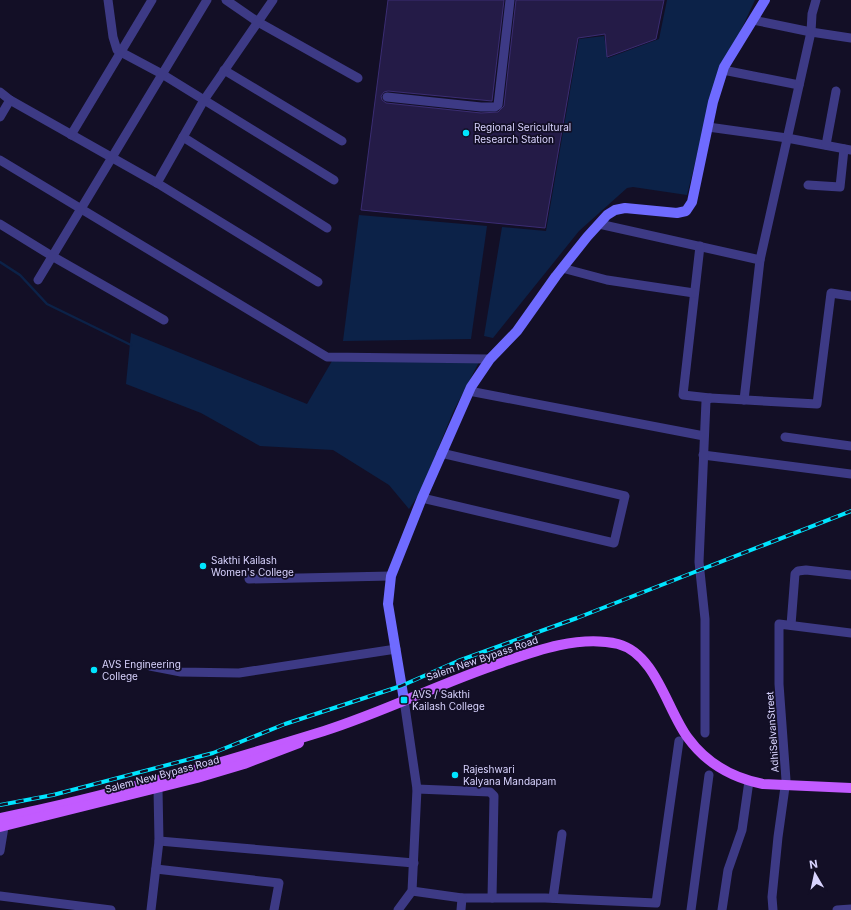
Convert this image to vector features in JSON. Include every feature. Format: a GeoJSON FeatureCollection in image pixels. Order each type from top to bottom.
{"type":"FeatureCollection","features":[{"type":"Feature","properties":{"kind":"main road"},"geometry":{"type":"LineString","coordinates":[[587,642],[598,638],[613,638],[628,641],[641,648],[654,663],[689,729],[710,753],[719,760],[744,772],[786,783],[851,782]]}},
{"type":"Feature","properties":{"kind":"main road","name":"Salem New Bypass Road"},"geometry":{"type":"LineString","coordinates":[[1,824],[243,757],[326,730],[441,684],[520,656],[541,650],[587,642],[625,646],[640,656],[649,668],[683,731],[693,745],[719,767],[749,781],[851,788]]}},
{"type":"Feature","properties":{"kind":"main road","name":"Salem New Bypass Road"},"geometry":{"type":"LineString","coordinates":[[1,824],[158,789],[244,764],[287,749],[326,730]]}},
{"type":"Feature","properties":{"kind":"street"},"geometry":{"type":"LineString","coordinates":[[108,0],[113,37],[117,50],[162,74],[334,180]]}},
{"type":"Feature","properties":{"kind":"street"},"geometry":{"type":"LineString","coordinates":[[71,136],[152,0]]}},
{"type":"Feature","properties":{"kind":"street"},"geometry":{"type":"LineString","coordinates":[[38,280],[207,0]]}},
{"type":"Feature","properties":{"kind":"street"},"geometry":{"type":"LineString","coordinates":[[226,0],[258,22],[358,78]]}},
{"type":"Feature","properties":{"kind":"street"},"geometry":{"type":"LineString","coordinates":[[157,183],[204,100],[273,0]]}},
{"type":"Feature","properties":{"kind":"street"},"geometry":{"type":"LineString","coordinates":[[387,96],[481,107],[495,107],[498,105],[510,0]]}},
{"type":"Feature","properties":{"kind":"street"},"geometry":{"type":"LineString","coordinates":[[398,910],[412,891],[417,789],[388,604],[391,576],[422,498],[469,391],[490,359],[517,331],[562,268],[599,224],[615,210],[625,208],[660,213],[677,213],[686,211],[692,202],[708,127],[723,70],[765,0]]}},
{"type":"Feature","properties":{"kind":"street"},"geometry":{"type":"LineString","coordinates":[[744,400],[760,260],[811,32],[812,14],[816,0]]}},
{"type":"Feature","properties":{"kind":"street"},"geometry":{"type":"LineString","coordinates":[[753,20],[811,32],[851,38]]}},
{"type":"Feature","properties":{"kind":"street"},"geometry":{"type":"LineString","coordinates":[[224,70],[342,142]]}},
{"type":"Feature","properties":{"kind":"street"},"geometry":{"type":"LineString","coordinates":[[723,70],[799,85]]}},
{"type":"Feature","properties":{"kind":"street"},"geometry":{"type":"LineString","coordinates":[[0,92],[10,100],[71,136],[157,183],[318,282]]}},
{"type":"Feature","properties":{"kind":"street"},"geometry":{"type":"LineString","coordinates":[[826,145],[836,92]]}},
{"type":"Feature","properties":{"kind":"street"},"geometry":{"type":"LineString","coordinates":[[0,117],[10,100]]}},
{"type":"Feature","properties":{"kind":"street"},"geometry":{"type":"LineString","coordinates":[[708,127],[787,138],[848,149],[840,187],[808,185]]}},
{"type":"Feature","properties":{"kind":"street"},"geometry":{"type":"LineString","coordinates":[[183,137],[327,228]]}},
{"type":"Feature","properties":{"kind":"street"},"geometry":{"type":"LineString","coordinates":[[0,160],[327,357],[490,359]]}},
{"type":"Feature","properties":{"kind":"street"},"geometry":{"type":"LineString","coordinates":[[0,224],[52,256],[164,320]]}},
{"type":"Feature","properties":{"kind":"street"},"geometry":{"type":"LineString","coordinates":[[599,224],[760,260]]}},
{"type":"Feature","properties":{"kind":"street"},"geometry":{"type":"LineString","coordinates":[[700,246],[683,395],[817,404],[831,293],[851,296]]}},
{"type":"Feature","properties":{"kind":"street"},"geometry":{"type":"LineString","coordinates":[[562,268],[599,278],[694,293]]}},
{"type":"Feature","properties":{"kind":"street"},"geometry":{"type":"LineString","coordinates":[[469,391],[704,436]]}},
{"type":"Feature","properties":{"kind":"street"},"geometry":{"type":"LineString","coordinates":[[705,733],[705,619],[699,562],[706,401],[710,398]]}},
{"type":"Feature","properties":{"kind":"street"},"geometry":{"type":"LineString","coordinates":[[785,437],[851,446]]}},
{"type":"Feature","properties":{"kind":"street"},"geometry":{"type":"LineString","coordinates":[[422,498],[614,543],[625,496],[441,453]]}},
{"type":"Feature","properties":{"kind":"street"},"geometry":{"type":"LineString","coordinates":[[703,455],[851,474]]}},
{"type":"Feature","properties":{"kind":"street"},"geometry":{"type":"LineString","coordinates":[[851,575],[806,570],[798,571],[795,574],[791,625],[851,633]]}},
{"type":"Feature","properties":{"kind":"street"},"geometry":{"type":"LineString","coordinates":[[249,579],[391,576]]}},
{"type":"Feature","properties":{"kind":"street","name":"AdhiSelvanStreet"},"geometry":{"type":"LineString","coordinates":[[773,910],[772,897],[778,837],[786,783],[779,684],[779,624],[791,625]]}},
{"type":"Feature","properties":{"kind":"street"},"geometry":{"type":"LineString","coordinates":[[150,666],[181,672],[239,673],[396,649]]}},
{"type":"Feature","properties":{"kind":"street"},"geometry":{"type":"LineString","coordinates":[[412,891],[462,898],[552,898],[594,900],[656,907],[679,741]]}},
{"type":"Feature","properties":{"kind":"street"},"geometry":{"type":"LineString","coordinates":[[691,910],[709,775]]}},
{"type":"Feature","properties":{"kind":"street"},"geometry":{"type":"LineString","coordinates":[[722,910],[728,870],[742,830],[749,781]]}},
{"type":"Feature","properties":{"kind":"street"},"geometry":{"type":"LineString","coordinates":[[151,910],[159,841],[158,789]]}},
{"type":"Feature","properties":{"kind":"street"},"geometry":{"type":"LineString","coordinates":[[417,789],[490,792],[494,796],[492,898]]}},
{"type":"Feature","properties":{"kind":"street"},"geometry":{"type":"LineString","coordinates":[[0,851],[1,824]]}},
{"type":"Feature","properties":{"kind":"street"},"geometry":{"type":"LineString","coordinates":[[552,898],[562,834]]}},
{"type":"Feature","properties":{"kind":"street"},"geometry":{"type":"LineString","coordinates":[[159,841],[414,863]]}},
{"type":"Feature","properties":{"kind":"street"},"geometry":{"type":"LineString","coordinates":[[156,869],[278,883],[274,910]]}},
{"type":"Feature","properties":{"kind":"street"},"geometry":{"type":"LineString","coordinates":[[0,896],[111,910]]}},
{"type":"Feature","properties":{"kind":"street"},"geometry":{"type":"LineString","coordinates":[[461,910],[462,898]]}},
{"type":"Feature","properties":{"kind":"street"},"geometry":{"type":"LineString","coordinates":[[593,910],[594,900]]}},
{"type":"Feature","properties":{"kind":"street"},"geometry":{"type":"LineString","coordinates":[[837,910],[851,910]]}},
{"type":"Feature","properties":{"kind":"water"},"geometry":{"type":"Polygon","coordinates":[[[667,0],[755,0],[714,88],[687,195],[633,187],[627,188],[579,231],[493,338],[484,336],[502,227],[546,231],[579,39],[604,36],[608,58],[659,39],[667,0]]]}},
{"type":"Feature","properties":{"kind":"water"},"geometry":{"type":"Polygon","coordinates":[[[359,215],[487,226],[471,339],[343,341],[359,215]]]}},
{"type":"Feature","properties":{"kind":"water"},"geometry":{"type":"Polygon","coordinates":[[[131,333],[307,404],[332,361],[479,362],[453,412],[420,493],[409,509],[389,485],[333,450],[260,446],[201,413],[126,384],[131,333]]]}},
{"type":"Feature","properties":{"kind":"building","name":"Regional Sericultural Research Station"},"geometry":{"type":"Polygon","coordinates":[[[388,0],[504,0],[492,101],[388,91],[384,92],[381,96],[382,100],[386,103],[481,113],[498,112],[504,106],[516,0],[664,0],[656,39],[607,57],[605,34],[578,38],[545,228],[361,210],[388,0]]]}},
{"type":"Feature","properties":{"kind":"waterway"},"geometry":{"type":"LineString","coordinates":[[0,262],[20,275],[47,304],[131,345]]}},
{"type":"Feature","properties":{"kind":"railway"},"geometry":{"type":"LineString","coordinates":[[0,805],[53,795],[213,753],[285,724],[401,686],[458,661],[577,618],[851,511]]}},
{"type":"Feature","properties":{"kind":"place","name":"Regional Sericultural Research Station"},"geometry":{"type":"Point","coordinates":[466,133]}},
{"type":"Feature","properties":{"kind":"place","name":"Sakthi Kailash Women's College"},"geometry":{"type":"Point","coordinates":[203,566]}},
{"type":"Feature","properties":{"kind":"place","name":"AVS Engineering College"},"geometry":{"type":"Point","coordinates":[94,670]}},
{"type":"Feature","properties":{"kind":"place","name":"AVS / Sakthi Kailash College"},"geometry":{"type":"Point","coordinates":[404,700]}},
{"type":"Feature","properties":{"kind":"place","name":"Rajeshwari Kalyana Mandapam"},"geometry":{"type":"Point","coordinates":[455,775]}}]}
